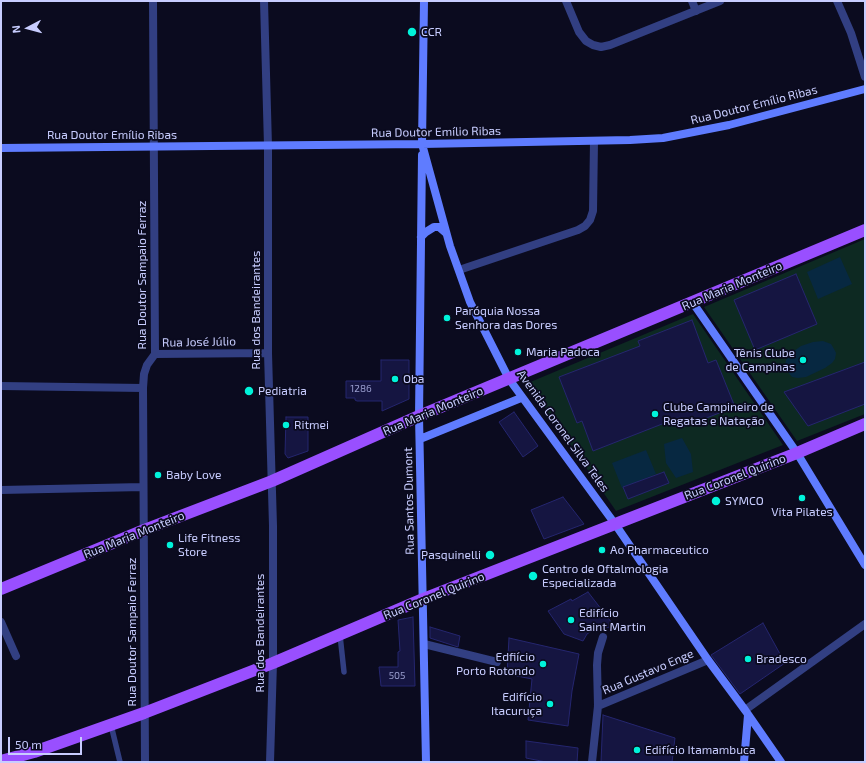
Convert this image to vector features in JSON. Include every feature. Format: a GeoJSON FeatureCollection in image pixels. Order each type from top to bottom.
{"type":"FeatureCollection","features":[{"type":"Feature","properties":{"kind":"main road","name":"Rua Maria Monteiro"},"geometry":{"type":"LineString","coordinates":[[1,589],[144,530],[272,481],[419,416],[865,230]]}},
{"type":"Feature","properties":{"kind":"main road","name":"Rua Coronel Quirino"},"geometry":{"type":"LineString","coordinates":[[1,761],[34,752],[111,725],[273,663],[423,599],[797,453],[865,424]]}},
{"type":"Feature","properties":{"kind":"street","name":"Rua Doutor Sampaio Ferraz"},"geometry":{"type":"LineString","coordinates":[[145,762],[143,388],[146,369],[155,354],[152,1]]}},
{"type":"Feature","properties":{"kind":"street","name":"Rua dos Bandeirantes"},"geometry":{"type":"LineString","coordinates":[[264,1],[268,146],[268,353],[272,481],[273,663],[270,762]]}},
{"type":"Feature","properties":{"kind":"street","name":"Avenida Coronel Silva Teles"},"geometry":{"type":"LineString","coordinates":[[424,1],[422,144],[446,233],[470,302],[509,379],[521,398],[615,524],[708,660],[781,762]]}},
{"type":"Feature","properties":{"kind":"street"},"geometry":{"type":"LineString","coordinates":[[566,1],[579,32],[586,42],[601,47],[610,45],[720,1]]}},
{"type":"Feature","properties":{"kind":"street"},"geometry":{"type":"LineString","coordinates":[[692,1],[696,11]]}},
{"type":"Feature","properties":{"kind":"street"},"geometry":{"type":"LineString","coordinates":[[837,1],[851,33],[865,76]]}},
{"type":"Feature","properties":{"kind":"street","name":"Rua Doutor Emílio Ribas"},"geometry":{"type":"LineString","coordinates":[[1,148],[422,144],[594,141],[663,138],[729,125],[865,89]]}},
{"type":"Feature","properties":{"kind":"street"},"geometry":{"type":"LineString","coordinates":[[458,270],[578,230],[585,226],[590,220],[592,211],[594,141]]}},
{"type":"Feature","properties":{"kind":"street","name":"Rua Santos Dumont"},"geometry":{"type":"LineString","coordinates":[[422,144],[419,416],[426,762]]}},
{"type":"Feature","properties":{"kind":"street"},"geometry":{"type":"LineString","coordinates":[[421,237],[434,227],[439,227],[446,233]]}},
{"type":"Feature","properties":{"kind":"street"},"geometry":{"type":"LineString","coordinates":[[692,303],[797,453],[865,565]]}},
{"type":"Feature","properties":{"kind":"street","name":"Rua José Júlio"},"geometry":{"type":"LineString","coordinates":[[155,354],[268,353]]}},
{"type":"Feature","properties":{"kind":"street"},"geometry":{"type":"LineString","coordinates":[[1,386],[143,388]]}},
{"type":"Feature","properties":{"kind":"street"},"geometry":{"type":"LineString","coordinates":[[420,439],[521,398]]}},
{"type":"Feature","properties":{"kind":"street"},"geometry":{"type":"LineString","coordinates":[[1,490],[144,487]]}},
{"type":"Feature","properties":{"kind":"street"},"geometry":{"type":"LineString","coordinates":[[1,622],[16,656]]}},
{"type":"Feature","properties":{"kind":"street"},"geometry":{"type":"LineString","coordinates":[[744,762],[747,713],[865,624]]}},
{"type":"Feature","properties":{"kind":"street"},"geometry":{"type":"LineString","coordinates":[[592,762],[598,706],[598,653],[603,637]]}},
{"type":"Feature","properties":{"kind":"street"},"geometry":{"type":"LineString","coordinates":[[424,644],[497,662]]}},
{"type":"Feature","properties":{"kind":"street","name":"Rua Gustavo Enge"},"geometry":{"type":"LineString","coordinates":[[598,706],[708,660]]}},
{"type":"Feature","properties":{"kind":"lane"},"geometry":{"type":"LineString","coordinates":[[340,634],[344,672]]}},
{"type":"Feature","properties":{"kind":"lane"},"geometry":{"type":"LineString","coordinates":[[111,725],[120,762]]}},
{"type":"Feature","properties":{"kind":"green space","name":"Tênis Clube de Campinas"},"geometry":{"type":"Polygon","coordinates":[[[865,239],[865,414],[797,441],[704,307],[865,239]]]}},
{"type":"Feature","properties":{"kind":"green space","name":"Clube Campineiro de Regatas e Natação"},"geometry":{"type":"Polygon","coordinates":[[[693,314],[783,445],[616,511],[528,383],[693,314]]]}},
{"type":"Feature","properties":{"kind":"water"},"geometry":{"type":"Polygon","coordinates":[[[840,257],[852,284],[818,299],[807,272],[840,257]]]}},
{"type":"Feature","properties":{"kind":"water"},"geometry":{"type":"Polygon","coordinates":[[[823,341],[831,344],[836,353],[835,359],[832,363],[806,377],[792,377],[785,367],[786,360],[790,354],[801,346],[813,342],[823,341]]]}},
{"type":"Feature","properties":{"kind":"water"},"geometry":{"type":"Polygon","coordinates":[[[682,438],[691,454],[693,472],[676,478],[666,463],[664,444],[682,438]]]}},
{"type":"Feature","properties":{"kind":"water"},"geometry":{"type":"Polygon","coordinates":[[[646,450],[656,474],[622,488],[612,463],[646,450]]]}},
{"type":"Feature","properties":{"kind":"building"},"geometry":{"type":"Polygon","coordinates":[[[796,274],[817,324],[755,350],[734,300],[796,274]]]}},
{"type":"Feature","properties":{"kind":"building"},"geometry":{"type":"Polygon","coordinates":[[[692,320],[708,363],[716,360],[735,407],[683,427],[680,417],[593,451],[582,421],[577,423],[559,377],[640,346],[638,341],[692,320]]]}},
{"type":"Feature","properties":{"kind":"building","name":"Oba"},"geometry":{"type":"Polygon","coordinates":[[[381,360],[409,360],[409,399],[382,411],[382,401],[357,401],[355,398],[346,398],[346,381],[381,381],[381,360]]]}},
{"type":"Feature","properties":{"kind":"building"},"geometry":{"type":"Polygon","coordinates":[[[865,362],[865,404],[808,426],[784,392],[865,362]]]}},
{"type":"Feature","properties":{"kind":"building"},"geometry":{"type":"Polygon","coordinates":[[[514,412],[538,446],[523,457],[499,422],[514,412]]]}},
{"type":"Feature","properties":{"kind":"building"},"geometry":{"type":"Polygon","coordinates":[[[286,417],[308,417],[308,451],[288,458],[285,454],[286,417]]]}},
{"type":"Feature","properties":{"kind":"building"},"geometry":{"type":"Polygon","coordinates":[[[664,472],[669,483],[628,499],[623,487],[664,472]]]}},
{"type":"Feature","properties":{"kind":"building"},"geometry":{"type":"Polygon","coordinates":[[[563,497],[584,524],[544,539],[531,510],[563,497]]]}},
{"type":"Feature","properties":{"kind":"building"},"geometry":{"type":"Polygon","coordinates":[[[588,592],[615,627],[596,628],[587,634],[583,641],[564,634],[548,611],[571,599],[572,601],[588,592]]]}},
{"type":"Feature","properties":{"kind":"building"},"geometry":{"type":"Polygon","coordinates":[[[413,617],[415,686],[381,686],[379,667],[398,667],[398,652],[400,651],[398,620],[413,617]]]}},
{"type":"Feature","properties":{"kind":"building","name":"Bradesco"},"geometry":{"type":"Polygon","coordinates":[[[763,623],[785,663],[740,694],[711,655],[763,623]]]}},
{"type":"Feature","properties":{"kind":"building"},"geometry":{"type":"Polygon","coordinates":[[[430,627],[460,636],[458,647],[430,638],[430,627]]]}},
{"type":"Feature","properties":{"kind":"building"},"geometry":{"type":"Polygon","coordinates":[[[509,638],[579,654],[572,691],[568,726],[528,720],[532,679],[507,674],[509,638]]]}},
{"type":"Feature","properties":{"kind":"building","name":"Edifício Itamambuca"},"geometry":{"type":"Polygon","coordinates":[[[603,715],[675,738],[672,762],[601,762],[603,715]]]}},
{"type":"Feature","properties":{"kind":"building"},"geometry":{"type":"Polygon","coordinates":[[[526,741],[578,748],[577,762],[546,762],[526,758],[526,741]]]}},
{"type":"Feature","properties":{"kind":"place","name":"CCR"},"geometry":{"type":"Point","coordinates":[412,32]}},
{"type":"Feature","properties":{"kind":"place","name":"Paróquia Nossa Senhora das Dores"},"geometry":{"type":"Point","coordinates":[447,318]}},
{"type":"Feature","properties":{"kind":"place","name":"Maria Padoca"},"geometry":{"type":"Point","coordinates":[518,352]}},
{"type":"Feature","properties":{"kind":"place","name":"Tênis Clube de Campinas"},"geometry":{"type":"Point","coordinates":[803,360]}},
{"type":"Feature","properties":{"kind":"place","name":"Oba"},"geometry":{"type":"Point","coordinates":[395,379]}},
{"type":"Feature","properties":{"kind":"place","name":"Pediatria"},"geometry":{"type":"Point","coordinates":[249,391]}},
{"type":"Feature","properties":{"kind":"place","name":"Clube Campineiro de Regatas e Natação"},"geometry":{"type":"Point","coordinates":[655,414]}},
{"type":"Feature","properties":{"kind":"place","name":"Ritmei"},"geometry":{"type":"Point","coordinates":[286,425]}},
{"type":"Feature","properties":{"kind":"place","name":"Baby Love"},"geometry":{"type":"Point","coordinates":[158,475]}},
{"type":"Feature","properties":{"kind":"place","name":"Vita Pilates"},"geometry":{"type":"Point","coordinates":[802,498]}},
{"type":"Feature","properties":{"kind":"place","name":"SYMCO"},"geometry":{"type":"Point","coordinates":[716,501]}},
{"type":"Feature","properties":{"kind":"place","name":"Life Fitness Store"},"geometry":{"type":"Point","coordinates":[170,545]}},
{"type":"Feature","properties":{"kind":"place","name":"Ao Pharmaceutico"},"geometry":{"type":"Point","coordinates":[602,550]}},
{"type":"Feature","properties":{"kind":"place","name":"Pasquinelli"},"geometry":{"type":"Point","coordinates":[490,555]}},
{"type":"Feature","properties":{"kind":"place","name":"Centro de Oftalmologia Especializada"},"geometry":{"type":"Point","coordinates":[533,576]}},
{"type":"Feature","properties":{"kind":"place","name":"Edifício Saint Martin"},"geometry":{"type":"Point","coordinates":[571,620]}},
{"type":"Feature","properties":{"kind":"place","name":"Bradesco"},"geometry":{"type":"Point","coordinates":[748,659]}},
{"type":"Feature","properties":{"kind":"place","name":"Edfiício Porto Rotondo"},"geometry":{"type":"Point","coordinates":[543,664]}},
{"type":"Feature","properties":{"kind":"place","name":"Edifício Itacuruça"},"geometry":{"type":"Point","coordinates":[550,704]}},
{"type":"Feature","properties":{"kind":"place","name":"Edifício Itamambuca"},"geometry":{"type":"Point","coordinates":[637,750]}}]}
